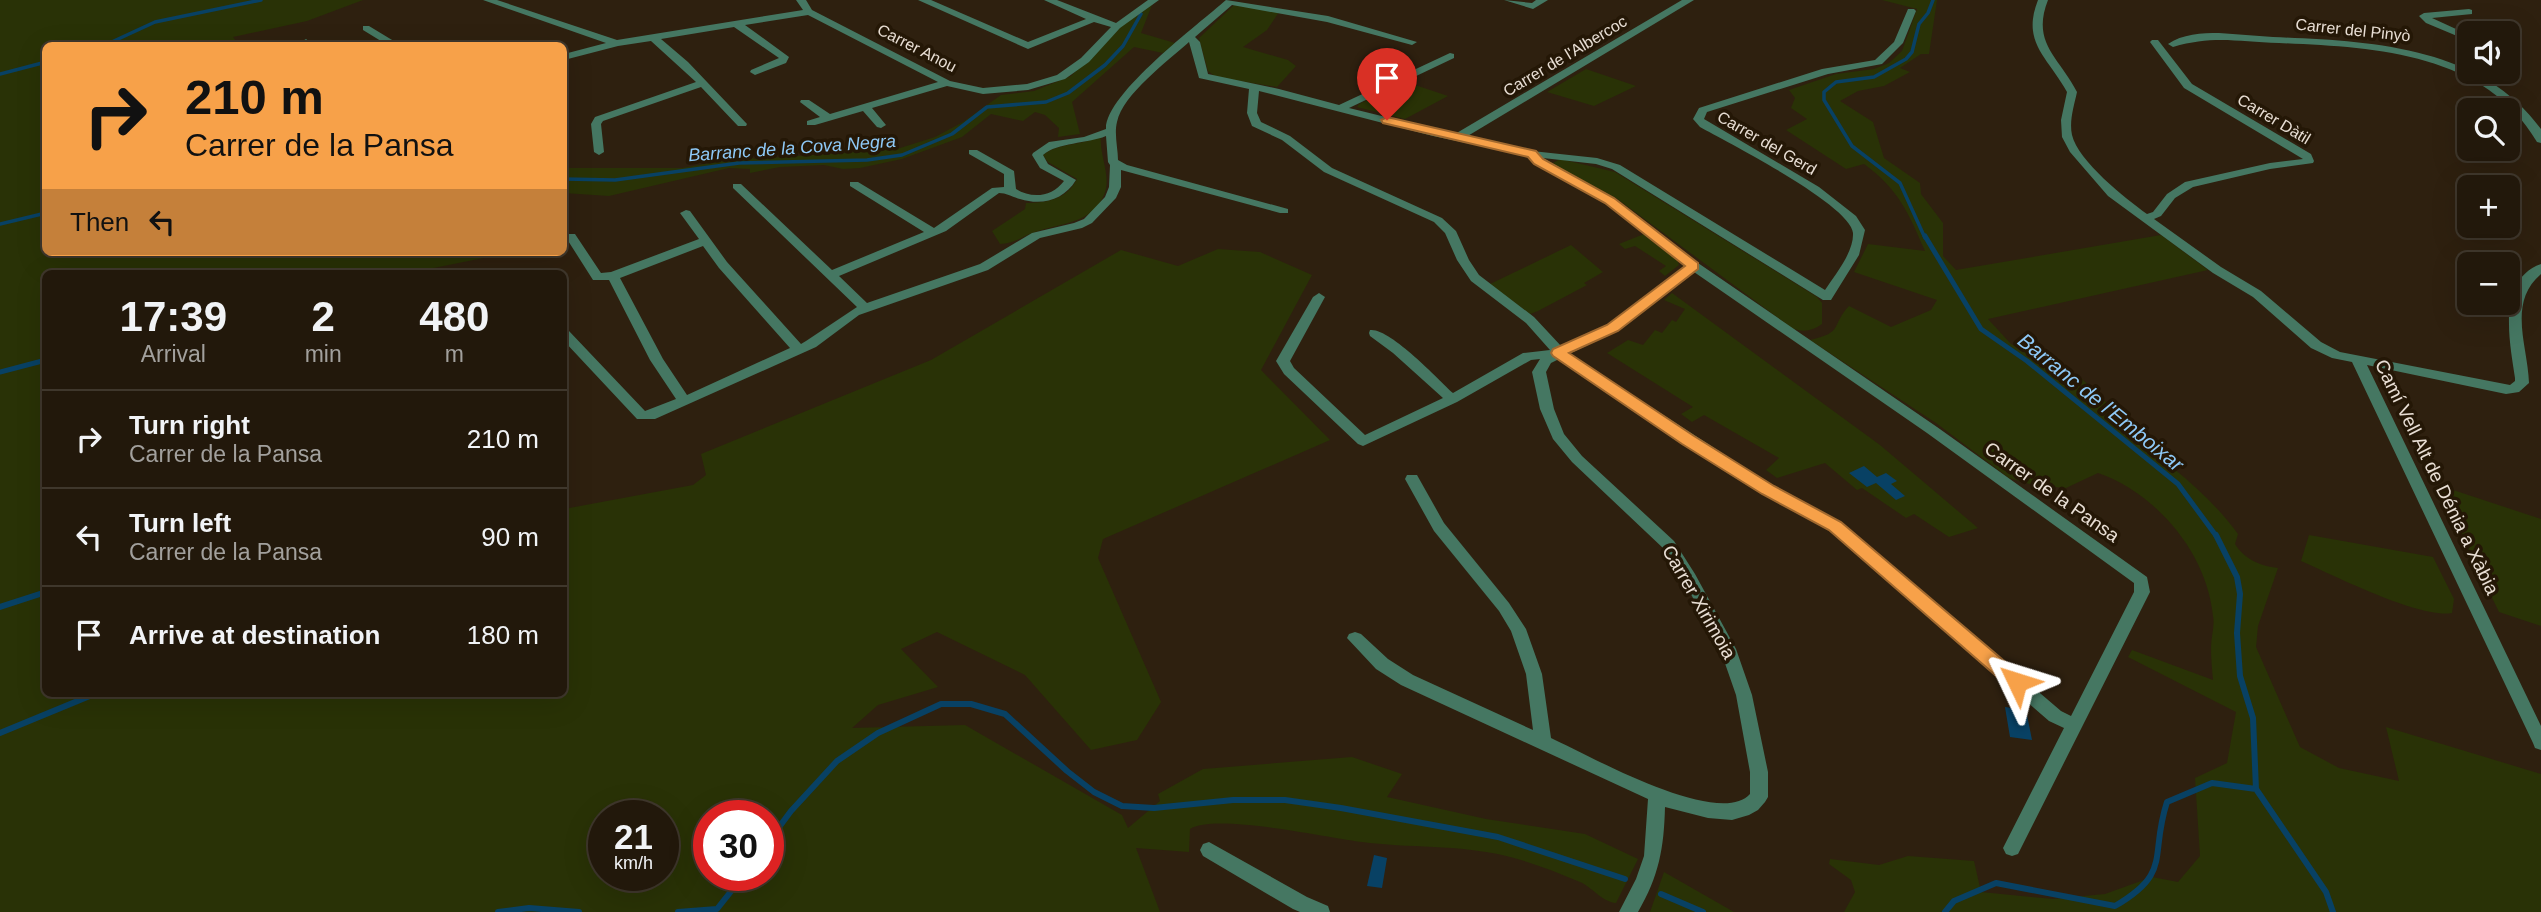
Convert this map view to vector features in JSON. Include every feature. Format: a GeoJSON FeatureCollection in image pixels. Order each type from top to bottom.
{"type":"FeatureCollection","features":[{"type":"Feature","properties":{"kind":"street"},"geometry":{"type":"LineString","coordinates":[[488,0],[618,43]]}},
{"type":"Feature","properties":{"kind":"street"},"geometry":{"type":"LineString","coordinates":[[567,56],[618,43],[809,12],[801,0]]}},
{"type":"Feature","properties":{"kind":"street"},"geometry":{"type":"LineString","coordinates":[[923,0],[1028,46],[1094,19]]}},
{"type":"Feature","properties":{"kind":"street","name":"Carrer Anou"},"geometry":{"type":"LineString","coordinates":[[809,12],[947,83],[983,91],[1028,87],[1051,81],[1078,66],[1117,26],[1154,0]]}},
{"type":"Feature","properties":{"kind":"street"},"geometry":{"type":"LineString","coordinates":[[1509,0],[1529,5],[1540,4],[1543,0]]}},
{"type":"Feature","properties":{"kind":"street","name":"Carrer de l'Albercoc"},"geometry":{"type":"LineString","coordinates":[[1456,138],[1689,0]]}},
{"type":"Feature","properties":{"kind":"street","name":"Camí Vell Alt de Dénia a Xàbia"},"geometry":{"type":"LineString","coordinates":[[2043,0],[2036,29],[2042,49],[2072,92],[2066,120],[2067,137],[2074,150],[2112,194],[2217,270],[2257,293],[2316,345],[2337,355],[2357,359],[2541,743]]}},
{"type":"Feature","properties":{"kind":"street"},"geometry":{"type":"LineString","coordinates":[[1058,1],[1094,19],[1117,26]]}},
{"type":"Feature","properties":{"kind":"street"},"geometry":{"type":"LineString","coordinates":[[567,337],[642,416],[655,414],[799,350],[820,339],[849,315],[984,267],[1036,235],[1088,221],[1111,198],[1115,187],[1116,164],[1112,157],[1111,131],[1114,115],[1135,85],[1232,1],[1328,19],[1412,42]]}},
{"type":"Feature","properties":{"kind":"street","name":"Carrer del Gerd"},"geometry":{"type":"LineString","coordinates":[[1827,297],[1859,238],[1858,225],[1852,216],[1814,189],[1704,125],[1698,119],[1699,114],[1703,110],[1826,71],[1878,62],[1898,43],[1911,10]]}},
{"type":"Feature","properties":{"kind":"street"},"geometry":{"type":"LineString","coordinates":[[2457,33],[2429,21],[2424,16],[2453,11],[2469,12]]}},
{"type":"Feature","properties":{"kind":"street"},"geometry":{"type":"LineString","coordinates":[[735,23],[784,57],[782,61],[755,72]]}},
{"type":"Feature","properties":{"kind":"street"},"geometry":{"type":"LineString","coordinates":[[366,28],[390,42]]}},
{"type":"Feature","properties":{"kind":"street"},"geometry":{"type":"LineString","coordinates":[[653,37],[704,83],[743,124]]}},
{"type":"Feature","properties":{"kind":"street","name":"Carrer de la Pansa"},"geometry":{"type":"LineString","coordinates":[[1190,37],[1195,42],[1203,76],[1254,89],[1279,92],[1456,138],[1532,154],[1597,161],[1616,167],[1827,297]]}},
{"type":"Feature","properties":{"kind":"street","name":"Carrer del Pinyò"},"geometry":{"type":"LineString","coordinates":[[2173,44],[2192,38],[2227,37],[2370,46],[2437,59],[2457,66]]}},
{"type":"Feature","properties":{"kind":"street","name":"Carrer Dàtil"},"geometry":{"type":"LineString","coordinates":[[2147,218],[2157,214],[2171,197],[2189,184],[2309,160],[2307,156],[2188,86],[2155,42]]}},
{"type":"Feature","properties":{"kind":"street"},"geometry":{"type":"LineString","coordinates":[[1340,108],[1450,56]]}},
{"type":"Feature","properties":{"kind":"street"},"geometry":{"type":"LineString","coordinates":[[599,152],[596,124],[599,118],[704,83]]}},
{"type":"Feature","properties":{"kind":"street"},"geometry":{"type":"LineString","coordinates":[[811,124],[947,83]]}},
{"type":"Feature","properties":{"kind":"street","name":"Carrer del Pinyò"},"geometry":{"type":"LineString","coordinates":[[2487,84],[2530,122],[2541,140]]}},
{"type":"Feature","properties":{"kind":"street"},"geometry":{"type":"LineString","coordinates":[[1254,89],[1252,113],[1256,124],[1286,138],[1328,170],[1438,220],[1451,231],[1463,260],[1475,278],[1530,320],[1558,353],[1768,490],[1835,526],[2055,716],[2075,726]]}},
{"type":"Feature","properties":{"kind":"street"},"geometry":{"type":"LineString","coordinates":[[805,102],[828,118]]}},
{"type":"Feature","properties":{"kind":"street"},"geometry":{"type":"LineString","coordinates":[[865,107],[881,125]]}},
{"type":"Feature","properties":{"kind":"street"},"geometry":{"type":"LineString","coordinates":[[830,276],[934,233],[996,190],[1010,190],[1024,198],[1039,199],[1065,189],[1070,180],[1040,163],[1037,155],[1040,151],[1049,145],[1083,140],[1111,131]]}},
{"type":"Feature","properties":{"kind":"street"},"geometry":{"type":"LineString","coordinates":[[973,152],[1010,173],[1010,190]]}},
{"type":"Feature","properties":{"kind":"street","name":"Carrer de la Pansa"},"geometry":{"type":"LineString","coordinates":[[1532,154],[1539,161],[1610,201],[1694,266],[1932,430],[2142,581],[2142,592],[2012,848]]}},
{"type":"Feature","properties":{"kind":"street"},"geometry":{"type":"LineString","coordinates":[[1116,164],[1284,211]]}},
{"type":"Feature","properties":{"kind":"street"},"geometry":{"type":"LineString","coordinates":[[854,184],[934,233]]}},
{"type":"Feature","properties":{"kind":"street"},"geometry":{"type":"LineString","coordinates":[[737,186],[865,308]]}},
{"type":"Feature","properties":{"kind":"street"},"geometry":{"type":"LineString","coordinates":[[686,213],[723,265],[799,350]]}},
{"type":"Feature","properties":{"kind":"street"},"geometry":{"type":"LineString","coordinates":[[571,236],[597,277],[613,276],[705,241]]}},
{"type":"Feature","properties":{"kind":"street"},"geometry":{"type":"LineString","coordinates":[[1319,297],[1283,360],[1289,371],[1363,442],[1452,399],[1528,356],[1558,353],[1612,328],[1694,266]]}},
{"type":"Feature","properties":{"kind":"street"},"geometry":{"type":"LineString","coordinates":[[2357,359],[2507,390],[2514,389],[2522,383],[2515,320],[2516,301],[2522,286],[2539,271]]}},
{"type":"Feature","properties":{"kind":"street"},"geometry":{"type":"LineString","coordinates":[[613,276],[657,360],[684,401]]}},
{"type":"Feature","properties":{"kind":"street"},"geometry":{"type":"LineString","coordinates":[[1375,334],[1398,350],[1452,399]]}},
{"type":"Feature","properties":{"kind":"street","name":"Carrer Xirimoia"},"geometry":{"type":"LineString","coordinates":[[1355,638],[1382,664],[1407,680],[1657,796],[1710,811],[1735,811],[1755,803],[1759,797],[1759,772],[1744,695],[1728,649],[1669,545],[1577,459],[1554,428],[1539,368],[1558,353]]}},
{"type":"Feature","properties":{"kind":"street"},"geometry":{"type":"LineString","coordinates":[[1412,479],[1439,527],[1504,607],[1518,629],[1534,674],[1544,742]]}},
{"type":"Feature","properties":{"kind":"street"},"geometry":{"type":"LineString","coordinates":[[1629,911],[1654,862],[1657,796]]}},
{"type":"Feature","properties":{"kind":"street"},"geometry":{"type":"LineString","coordinates":[[1209,850],[1300,903],[1321,912]]}},
{"type":"Feature","properties":{"kind":"green space"},"geometry":{"type":"Polygon","coordinates":[[[0,0],[363,0],[307,21],[233,37],[237,42],[42,42],[42,256],[493,256],[424,270],[42,270],[42,697],[567,697],[567,508],[693,485],[706,475],[701,454],[931,360],[1121,250],[1178,266],[1218,249],[1260,252],[1312,275],[1261,370],[1330,440],[1103,539],[1098,558],[1161,702],[1137,740],[1091,750],[1025,675],[937,632],[901,649],[938,687],[878,705],[852,728],[965,725],[1122,815],[1128,828],[1160,801],[1158,794],[1203,769],[1352,757],[1402,774],[1387,797],[1486,819],[1585,834],[1638,859],[1616,903],[1606,900],[1584,884],[1531,863],[1497,854],[1461,849],[1370,843],[1277,828],[1225,824],[1190,829],[1189,852],[1136,848],[1160,912],[0,912],[0,0]]]}},
{"type":"Feature","properties":{"kind":"green space"},"geometry":{"type":"Polygon","coordinates":[[[1882,0],[1937,0],[1929,54],[1921,54],[1900,68],[1910,72],[1884,86],[1858,91],[1840,101],[1873,122],[1884,158],[1920,183],[1921,194],[1943,223],[1943,256],[1956,270],[2161,235],[2208,270],[1988,319],[2011,344],[2070,375],[2079,376],[2127,423],[2127,433],[2172,467],[2227,519],[2238,534],[2235,544],[2244,554],[2260,564],[2278,568],[2258,626],[2256,647],[2300,747],[2339,768],[2399,781],[2386,727],[2541,774],[2541,912],[1844,912],[1855,892],[1851,880],[1829,864],[1830,859],[1879,865],[1908,856],[1974,861],[1981,892],[2053,899],[2105,894],[2152,877],[2178,882],[2200,856],[2195,778],[2227,763],[2236,712],[2128,657],[2132,650],[2213,680],[2213,620],[2209,593],[2189,548],[2158,510],[2119,482],[2098,473],[2066,488],[2033,485],[2009,478],[1936,423],[1810,340],[1833,331],[1849,306],[1891,327],[1931,310],[1937,300],[1854,272],[1868,244],[1925,251],[1901,203],[1876,174],[1864,164],[1846,169],[1786,130],[1807,119],[1791,108],[1795,98],[1789,90],[1836,74],[1874,69],[1889,63],[1902,51],[1917,9],[1882,0]]]}},
{"type":"Feature","properties":{"kind":"green space"},"geometry":{"type":"Polygon","coordinates":[[[1152,5],[1141,33],[1175,43],[1163,53],[1134,47],[1072,102],[1080,134],[1058,137],[1059,128],[1045,115],[1035,112],[1023,121],[991,114],[962,137],[902,159],[860,168],[843,169],[824,165],[780,167],[750,173],[750,169],[729,168],[609,196],[567,193],[567,168],[682,168],[749,156],[755,159],[897,149],[935,137],[963,122],[1001,95],[1034,91],[1071,76],[1123,25],[1152,5]]]}},
{"type":"Feature","properties":{"kind":"green space"},"geometry":{"type":"Polygon","coordinates":[[[1234,5],[1279,12],[1267,30],[1243,47],[1288,60],[1296,66],[1277,87],[1216,77],[1208,71],[1199,38],[1234,5]]]}},
{"type":"Feature","properties":{"kind":"green space"},"geometry":{"type":"Polygon","coordinates":[[[1586,69],[1636,86],[1594,106],[1547,92],[1586,69]]]}},
{"type":"Feature","properties":{"kind":"green space"},"geometry":{"type":"Polygon","coordinates":[[[1406,82],[1448,96],[1405,119],[1357,107],[1359,104],[1406,82]]]}},
{"type":"Feature","properties":{"kind":"green space"},"geometry":{"type":"Polygon","coordinates":[[[1101,136],[1107,181],[1099,205],[1092,212],[1074,221],[1000,244],[992,231],[1025,209],[1026,203],[1056,198],[1068,191],[1077,179],[1048,162],[1043,155],[1057,148],[1101,136]]]}},
{"type":"Feature","properties":{"kind":"green space"},"geometry":{"type":"Polygon","coordinates":[[[1560,159],[1615,172],[1817,297],[1822,303],[1822,324],[1807,330],[1792,328],[1616,198],[1553,163],[1560,159]]]}},
{"type":"Feature","properties":{"kind":"green space"},"geometry":{"type":"Polygon","coordinates":[[[1644,234],[1677,259],[1679,265],[1665,276],[1659,271],[1666,266],[1635,246],[1625,249],[1619,244],[1644,234]]]}},
{"type":"Feature","properties":{"kind":"green space"},"geometry":{"type":"Polygon","coordinates":[[[1571,245],[1603,272],[1584,283],[1587,285],[1538,311],[1530,314],[1490,284],[1571,245]]]}},
{"type":"Feature","properties":{"kind":"green space"},"geometry":{"type":"Polygon","coordinates":[[[1672,293],[1880,445],[1978,528],[1949,537],[1914,514],[1906,518],[1862,488],[1857,490],[1825,463],[1777,478],[1766,470],[1779,458],[1704,415],[1692,422],[1681,414],[1693,407],[1607,353],[1628,340],[1643,345],[1655,330],[1662,333],[1672,320],[1676,322],[1685,309],[1664,300],[1672,293]]]}},
{"type":"Feature","properties":{"kind":"green space"},"geometry":{"type":"Polygon","coordinates":[[[2441,486],[2541,519],[2541,626],[2499,612],[2438,488],[2441,486]]]}},
{"type":"Feature","properties":{"kind":"green space"},"geometry":{"type":"Polygon","coordinates":[[[2309,535],[2433,557],[2454,599],[2452,613],[2438,613],[2399,603],[2301,561],[2309,535]]]}},
{"type":"Feature","properties":{"kind":"green space"},"geometry":{"type":"Polygon","coordinates":[[[1664,872],[1734,912],[1650,912],[1664,872]]]}},
{"type":"Feature","properties":{"kind":"water"},"geometry":{"type":"Polygon","coordinates":[[[1864,466],[1877,477],[1886,473],[1897,481],[1891,484],[1905,496],[1896,500],[1876,483],[1867,487],[1849,473],[1864,466]]]}},
{"type":"Feature","properties":{"kind":"water"},"geometry":{"type":"Polygon","coordinates":[[[2005,707],[2026,710],[2032,740],[2010,737],[2005,707]]]}},
{"type":"Feature","properties":{"kind":"water"},"geometry":{"type":"Polygon","coordinates":[[[1374,855],[1387,858],[1382,888],[1367,886],[1374,855]]]}},
{"type":"Feature","properties":{"kind":"waterway"},"geometry":{"type":"LineString","coordinates":[[112,42],[155,22],[261,0]]}},
{"type":"Feature","properties":{"kind":"waterway","name":"Barranc de l'Emboixar"},"geometry":{"type":"LineString","coordinates":[[1925,238],[1900,183],[1852,146],[1824,100],[1824,92],[1836,82],[1874,77],[1906,59],[1912,52],[1919,24],[1928,13],[1933,0]]}},
{"type":"Feature","properties":{"kind":"waterway","name":"Barranc de la Cova Negra"},"geometry":{"type":"LineString","coordinates":[[567,179],[615,180],[739,163],[867,160],[902,155],[952,134],[987,107],[1046,102],[1068,93],[1105,65],[1123,46],[1141,14]]}},
{"type":"Feature","properties":{"kind":"waterway"},"geometry":{"type":"LineString","coordinates":[[0,74],[42,63]]}},
{"type":"Feature","properties":{"kind":"waterway","name":"Barranc de la Cova Negra"},"geometry":{"type":"LineString","coordinates":[[0,224],[42,214]]}},
{"type":"Feature","properties":{"kind":"waterway","name":"Barranc de l'Emboixar"},"geometry":{"type":"LineString","coordinates":[[1925,236],[1981,329],[2027,361],[2178,484],[2217,537]]}},
{"type":"Feature","properties":{"kind":"waterway"},"geometry":{"type":"LineString","coordinates":[[0,372],[42,361]]}},
{"type":"Feature","properties":{"kind":"waterway","name":"Barranc de l'Emboixar"},"geometry":{"type":"LineString","coordinates":[[2217,537],[2237,577],[2240,594],[2237,633],[2240,676],[2253,718],[2256,789]]}},
{"type":"Feature","properties":{"kind":"waterway"},"geometry":{"type":"LineString","coordinates":[[0,607],[42,593]]}},
{"type":"Feature","properties":{"kind":"waterway"},"geometry":{"type":"LineString","coordinates":[[0,733],[87,697]]}},
{"type":"Feature","properties":{"kind":"waterway","name":"Barranc de l'Emboixar"},"geometry":{"type":"LineString","coordinates":[[784,820],[837,761],[878,733],[941,704],[971,704],[1005,714],[1067,771],[1094,792],[1122,806],[1154,808],[1233,800],[1285,800],[1341,808],[1498,837],[1625,879]]}},
{"type":"Feature","properties":{"kind":"waterway","name":"Barranc de l'Emboixar"},"geometry":{"type":"LineString","coordinates":[[1945,912],[1954,901],[1996,883],[2115,906],[2133,894],[2152,873],[2167,802],[2212,783],[2256,789]]}},
{"type":"Feature","properties":{"kind":"waterway","name":"Barranc de l'Emboixar"},"geometry":{"type":"LineString","coordinates":[[2256,789],[2326,892],[2333,912]]}},
{"type":"Feature","properties":{"kind":"waterway","name":"Barranc de l'Emboixar"},"geometry":{"type":"LineString","coordinates":[[678,912],[717,909],[731,891]]}},
{"type":"Feature","properties":{"kind":"waterway"},"geometry":{"type":"LineString","coordinates":[[1661,894],[1703,912]]}},
{"type":"Feature","properties":{"kind":"waterway","name":"Barranc de l'Emboixar"},"geometry":{"type":"LineString","coordinates":[[498,912],[529,908],[579,912]]}},
{"type":"Feature","properties":{"kind":"route"},"geometry":{"type":"LineString","coordinates":[[1387,120],[1532,154],[1539,161],[1610,201],[1694,266],[1612,328],[1588,342],[1558,353],[1768,490],[1835,526],[2017,682]]}}]}
